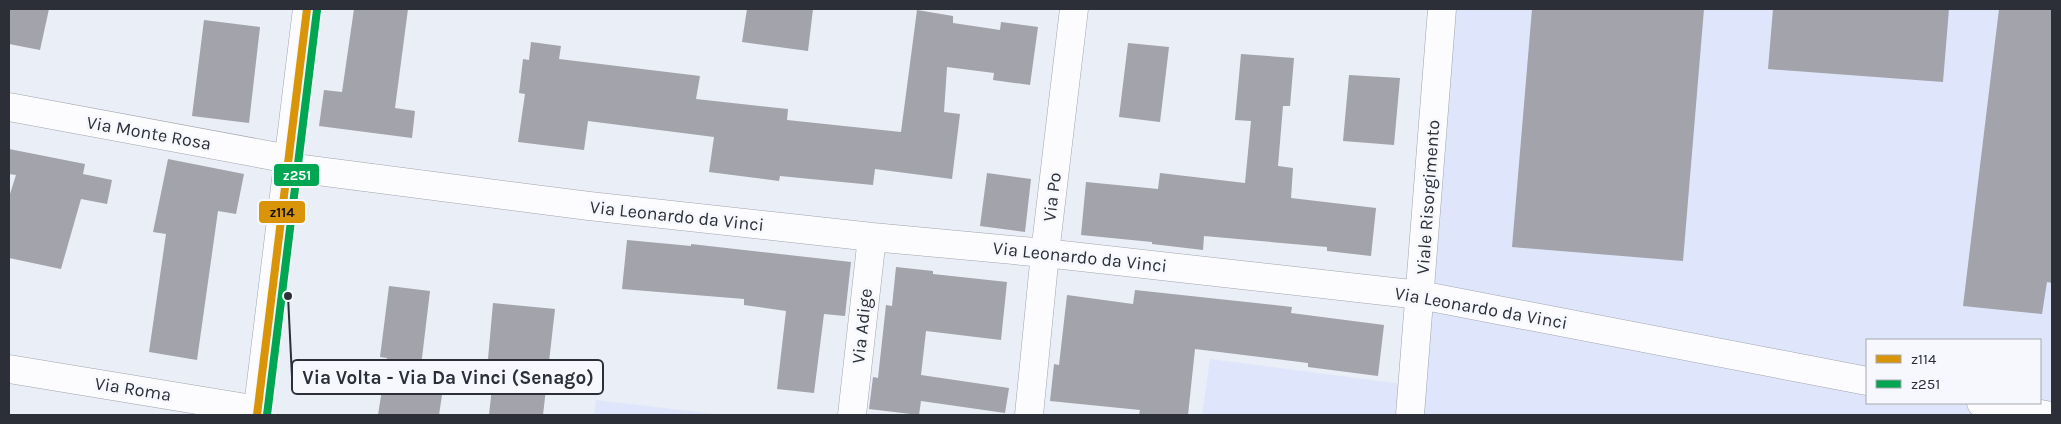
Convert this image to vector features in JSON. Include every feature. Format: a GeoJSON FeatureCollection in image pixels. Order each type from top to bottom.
{"type":"FeatureCollection","features":[{"type":"Feature","properties":{"kind":"street"},"geometry":{"type":"LineString","coordinates":[[257,412],[307,9]]}},
{"type":"Feature","properties":{"kind":"street","name":"Via Po"},"geometry":{"type":"LineString","coordinates":[[1029,415],[1045,253],[1074,9]]}},
{"type":"Feature","properties":{"kind":"street","name":"Viale Risorgimento"},"geometry":{"type":"LineString","coordinates":[[1410,415],[1442,9]]}},
{"type":"Feature","properties":{"kind":"street","name":"Via Monte Rosa"},"geometry":{"type":"LineString","coordinates":[[9,107],[288,163]]}},
{"type":"Feature","properties":{"kind":"street","name":"Via Leonardo da Vinci"},"geometry":{"type":"LineString","coordinates":[[288,163],[589,206],[872,237],[1045,253],[1420,295],[1866,381]]}},
{"type":"Feature","properties":{"kind":"street","name":"Via Adige"},"geometry":{"type":"LineString","coordinates":[[852,415],[872,237]]}},
{"type":"Feature","properties":{"kind":"street","name":"Via Roma"},"geometry":{"type":"LineString","coordinates":[[9,369],[257,412]]}},
{"type":"Feature","properties":{"kind":"street"},"geometry":{"type":"LineString","coordinates":[[1986,404],[2046,415]]}},
{"type":"Feature","properties":{"kind":"shaded area"},"geometry":{"type":"Polygon","coordinates":[[[1453,9],[2052,9],[2052,415],[1420,415],[1453,9]]]}},
{"type":"Feature","properties":{"kind":"shaded area"},"geometry":{"type":"Polygon","coordinates":[[[1210,359],[1410,385],[1408,415],[1202,415],[1210,359]]]}},
{"type":"Feature","properties":{"kind":"shaded area"},"geometry":{"type":"Polygon","coordinates":[[[596,400],[724,415],[594,415],[596,400]]]}},
{"type":"Feature","properties":{"kind":"building"},"geometry":{"type":"Polygon","coordinates":[[[9,9],[49,9],[40,50],[9,44],[9,9]]]}},
{"type":"Feature","properties":{"kind":"building"},"geometry":{"type":"Polygon","coordinates":[[[354,9],[408,9],[395,108],[415,111],[412,138],[319,126],[324,90],[342,92],[354,9]]]}},
{"type":"Feature","properties":{"kind":"building"},"geometry":{"type":"Polygon","coordinates":[[[747,9],[813,9],[808,51],[742,42],[747,9]]]}},
{"type":"Feature","properties":{"kind":"building"},"geometry":{"type":"Polygon","coordinates":[[[1532,9],[1704,9],[1683,261],[1512,247],[1532,9]]]}},
{"type":"Feature","properties":{"kind":"building"},"geometry":{"type":"Polygon","coordinates":[[[1773,9],[1949,9],[1943,82],[1768,69],[1773,9]]]}},
{"type":"Feature","properties":{"kind":"building"},"geometry":{"type":"Polygon","coordinates":[[[1999,9],[2052,9],[2052,283],[2047,282],[2042,314],[1963,306],[1999,9]]]}},
{"type":"Feature","properties":{"kind":"building"},"geometry":{"type":"Polygon","coordinates":[[[917,10],[953,16],[953,23],[1000,30],[1001,22],[1038,27],[1030,85],[993,80],[994,73],[947,67],[944,112],[960,114],[952,179],[875,169],[873,185],[780,176],[779,181],[709,172],[714,137],[588,121],[584,150],[518,142],[525,94],[519,93],[523,59],[529,60],[531,42],[561,46],[559,59],[700,76],[696,99],[788,109],[787,120],[901,132],[917,10]]]}},
{"type":"Feature","properties":{"kind":"building"},"geometry":{"type":"Polygon","coordinates":[[[204,20],[260,27],[249,123],[192,116],[204,20]]]}},
{"type":"Feature","properties":{"kind":"building"},"geometry":{"type":"Polygon","coordinates":[[[1128,43],[1169,47],[1160,122],[1119,117],[1128,43]]]}},
{"type":"Feature","properties":{"kind":"building"},"geometry":{"type":"Polygon","coordinates":[[[1241,54],[1294,58],[1290,106],[1283,106],[1278,166],[1293,168],[1291,198],[1376,208],[1371,256],[1327,251],[1327,247],[1204,236],[1203,250],[1152,244],[1152,242],[1081,235],[1086,182],[1158,189],[1160,173],[1245,183],[1251,121],[1235,120],[1241,54]]]}},
{"type":"Feature","properties":{"kind":"building"},"geometry":{"type":"Polygon","coordinates":[[[1349,75],[1400,78],[1394,145],[1343,141],[1349,75]]]}},
{"type":"Feature","properties":{"kind":"building"},"geometry":{"type":"Polygon","coordinates":[[[9,149],[85,164],[83,174],[112,180],[107,204],[81,199],[61,269],[9,258],[9,197],[16,175],[9,174],[9,149]]]}},
{"type":"Feature","properties":{"kind":"building"},"geometry":{"type":"Polygon","coordinates":[[[168,159],[244,174],[236,214],[218,211],[197,360],[149,352],[166,234],[153,232],[168,159]]]}},
{"type":"Feature","properties":{"kind":"building"},"geometry":{"type":"Polygon","coordinates":[[[987,173],[1031,179],[1025,232],[980,226],[987,173]]]}},
{"type":"Feature","properties":{"kind":"building"},"geometry":{"type":"Polygon","coordinates":[[[627,240],[691,246],[691,244],[851,262],[845,316],[824,314],[814,393],[777,389],[786,311],[744,305],[744,299],[622,289],[627,240]]]}},
{"type":"Feature","properties":{"kind":"building"},"geometry":{"type":"Polygon","coordinates":[[[896,267],[933,271],[933,274],[1007,282],[1001,340],[926,331],[921,375],[1009,388],[1005,413],[921,401],[919,415],[869,409],[873,377],[878,378],[886,305],[892,306],[896,267]]]}},
{"type":"Feature","properties":{"kind":"building"},"geometry":{"type":"Polygon","coordinates":[[[389,286],[430,291],[418,391],[442,395],[439,415],[378,415],[387,358],[380,357],[389,286]]]}},
{"type":"Feature","properties":{"kind":"building"},"geometry":{"type":"Polygon","coordinates":[[[1135,290],[1292,307],[1291,313],[1384,325],[1378,376],[1308,367],[1308,363],[1195,349],[1188,415],[1139,415],[1140,410],[1050,401],[1054,364],[1059,365],[1067,295],[1133,304],[1135,290]]]}},
{"type":"Feature","properties":{"kind":"building"},"geometry":{"type":"Polygon","coordinates":[[[493,303],[555,309],[543,415],[489,415],[495,360],[488,359],[493,303]]]}},
{"type":"Feature","properties":{"kind":"transit line","name":"z114"},"geometry":{"type":"LineString","coordinates":[[257,415],[307,9]]}},
{"type":"Feature","properties":{"kind":"transit line","name":"z251"},"geometry":{"type":"LineString","coordinates":[[267,415],[317,10]]}},
{"type":"Feature","properties":{"kind":"place","name":"Via Volta - Via Da Vinci (Senago)"},"geometry":{"type":"Point","coordinates":[288,296]}}]}
